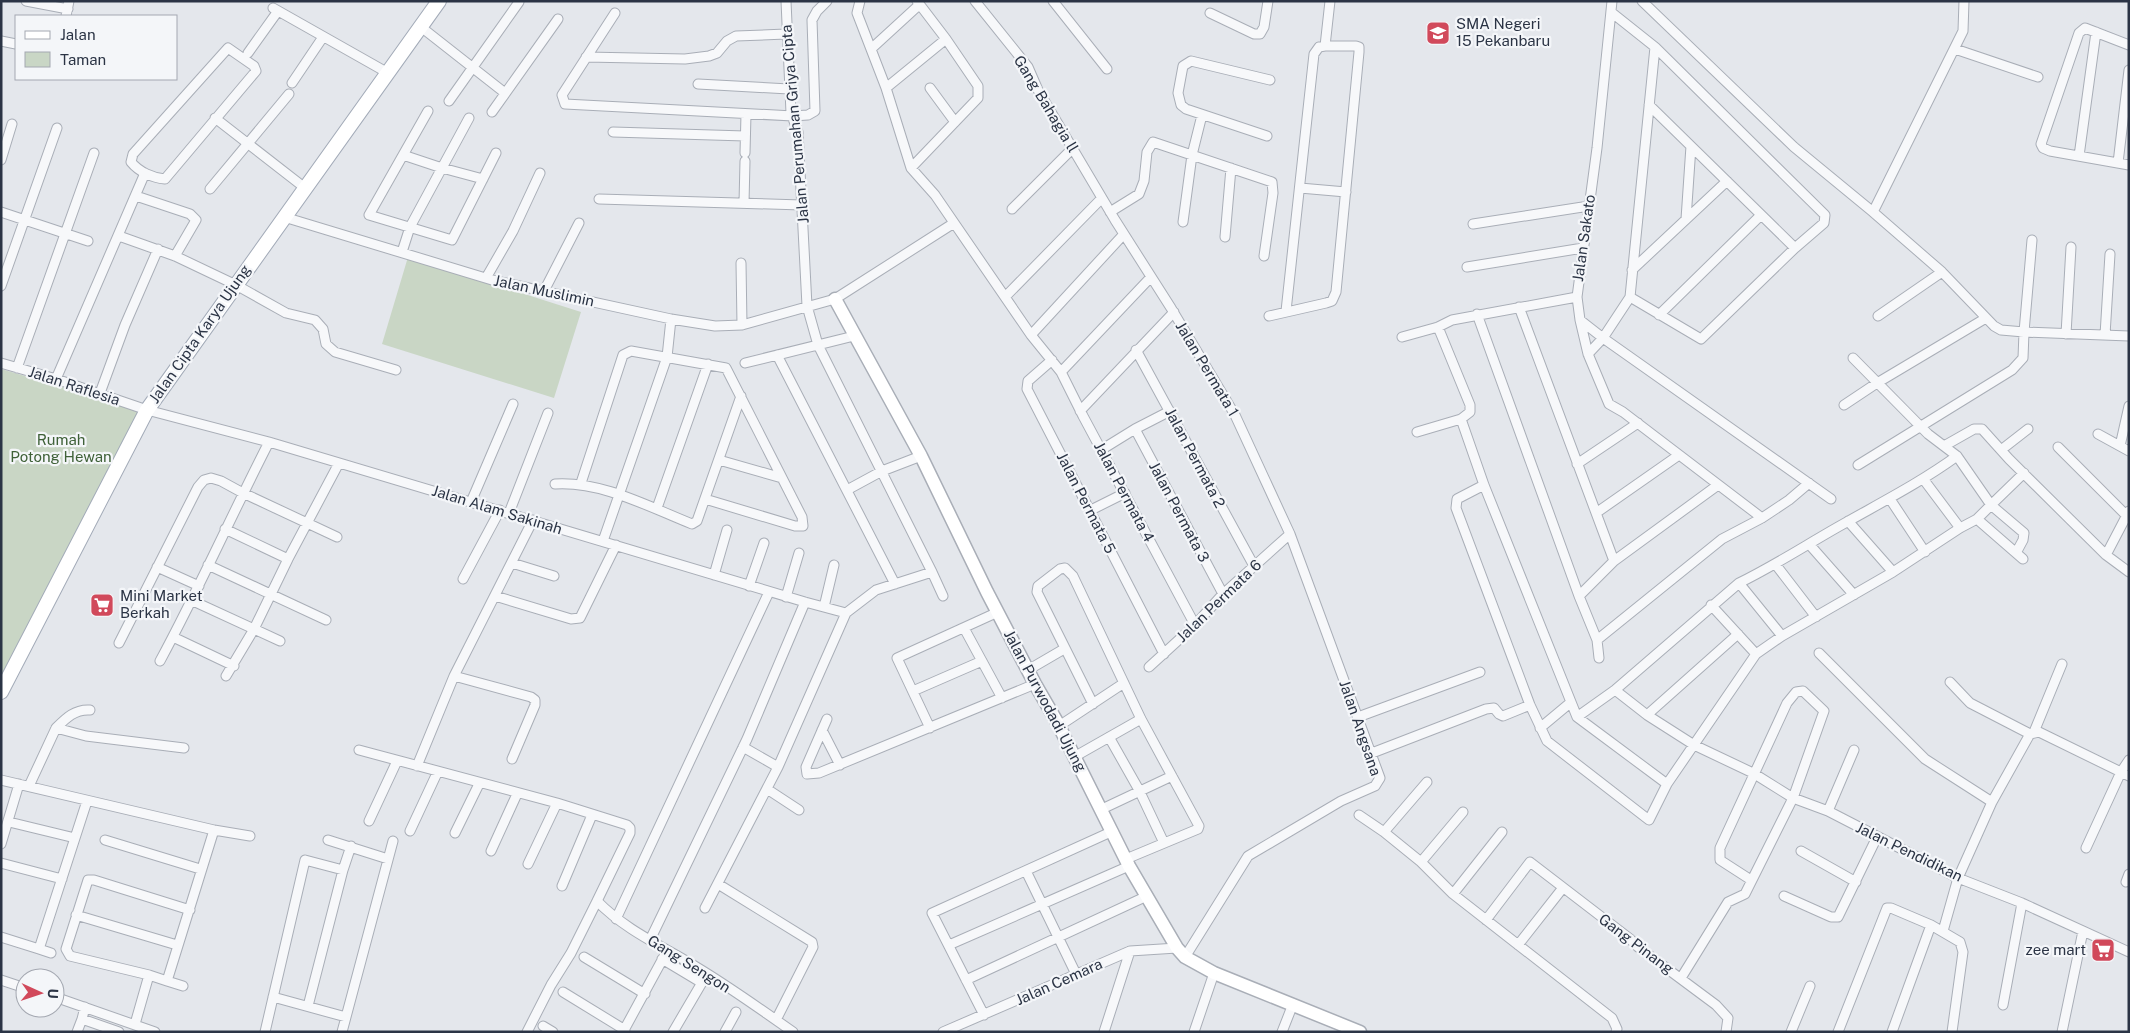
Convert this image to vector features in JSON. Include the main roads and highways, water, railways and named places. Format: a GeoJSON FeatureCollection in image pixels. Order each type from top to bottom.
{"type":"FeatureCollection","features":[{"type":"Feature","properties":{"kind":"main road","name":"Jalan Cipta Karya Ujung"},"geometry":{"type":"LineString","coordinates":[[1,692],[147,410],[439,1]]}},
{"type":"Feature","properties":{"kind":"place","name":"SMA Negeri 15 Pekanbaru"},"geometry":{"type":"Point","coordinates":[1438,33]}},
{"type":"Feature","properties":{"kind":"place","name":"Mini Market Berkah"},"geometry":{"type":"Point","coordinates":[102,605]}},
{"type":"Feature","properties":{"kind":"place","name":"zee mart"},"geometry":{"type":"Point","coordinates":[2103,950]}},
{"type":"Feature","properties":{"kind":"park label","name":"Rumah Potong Hewan"},"geometry":{"type":"Point","coordinates":[61,448]}}]}
